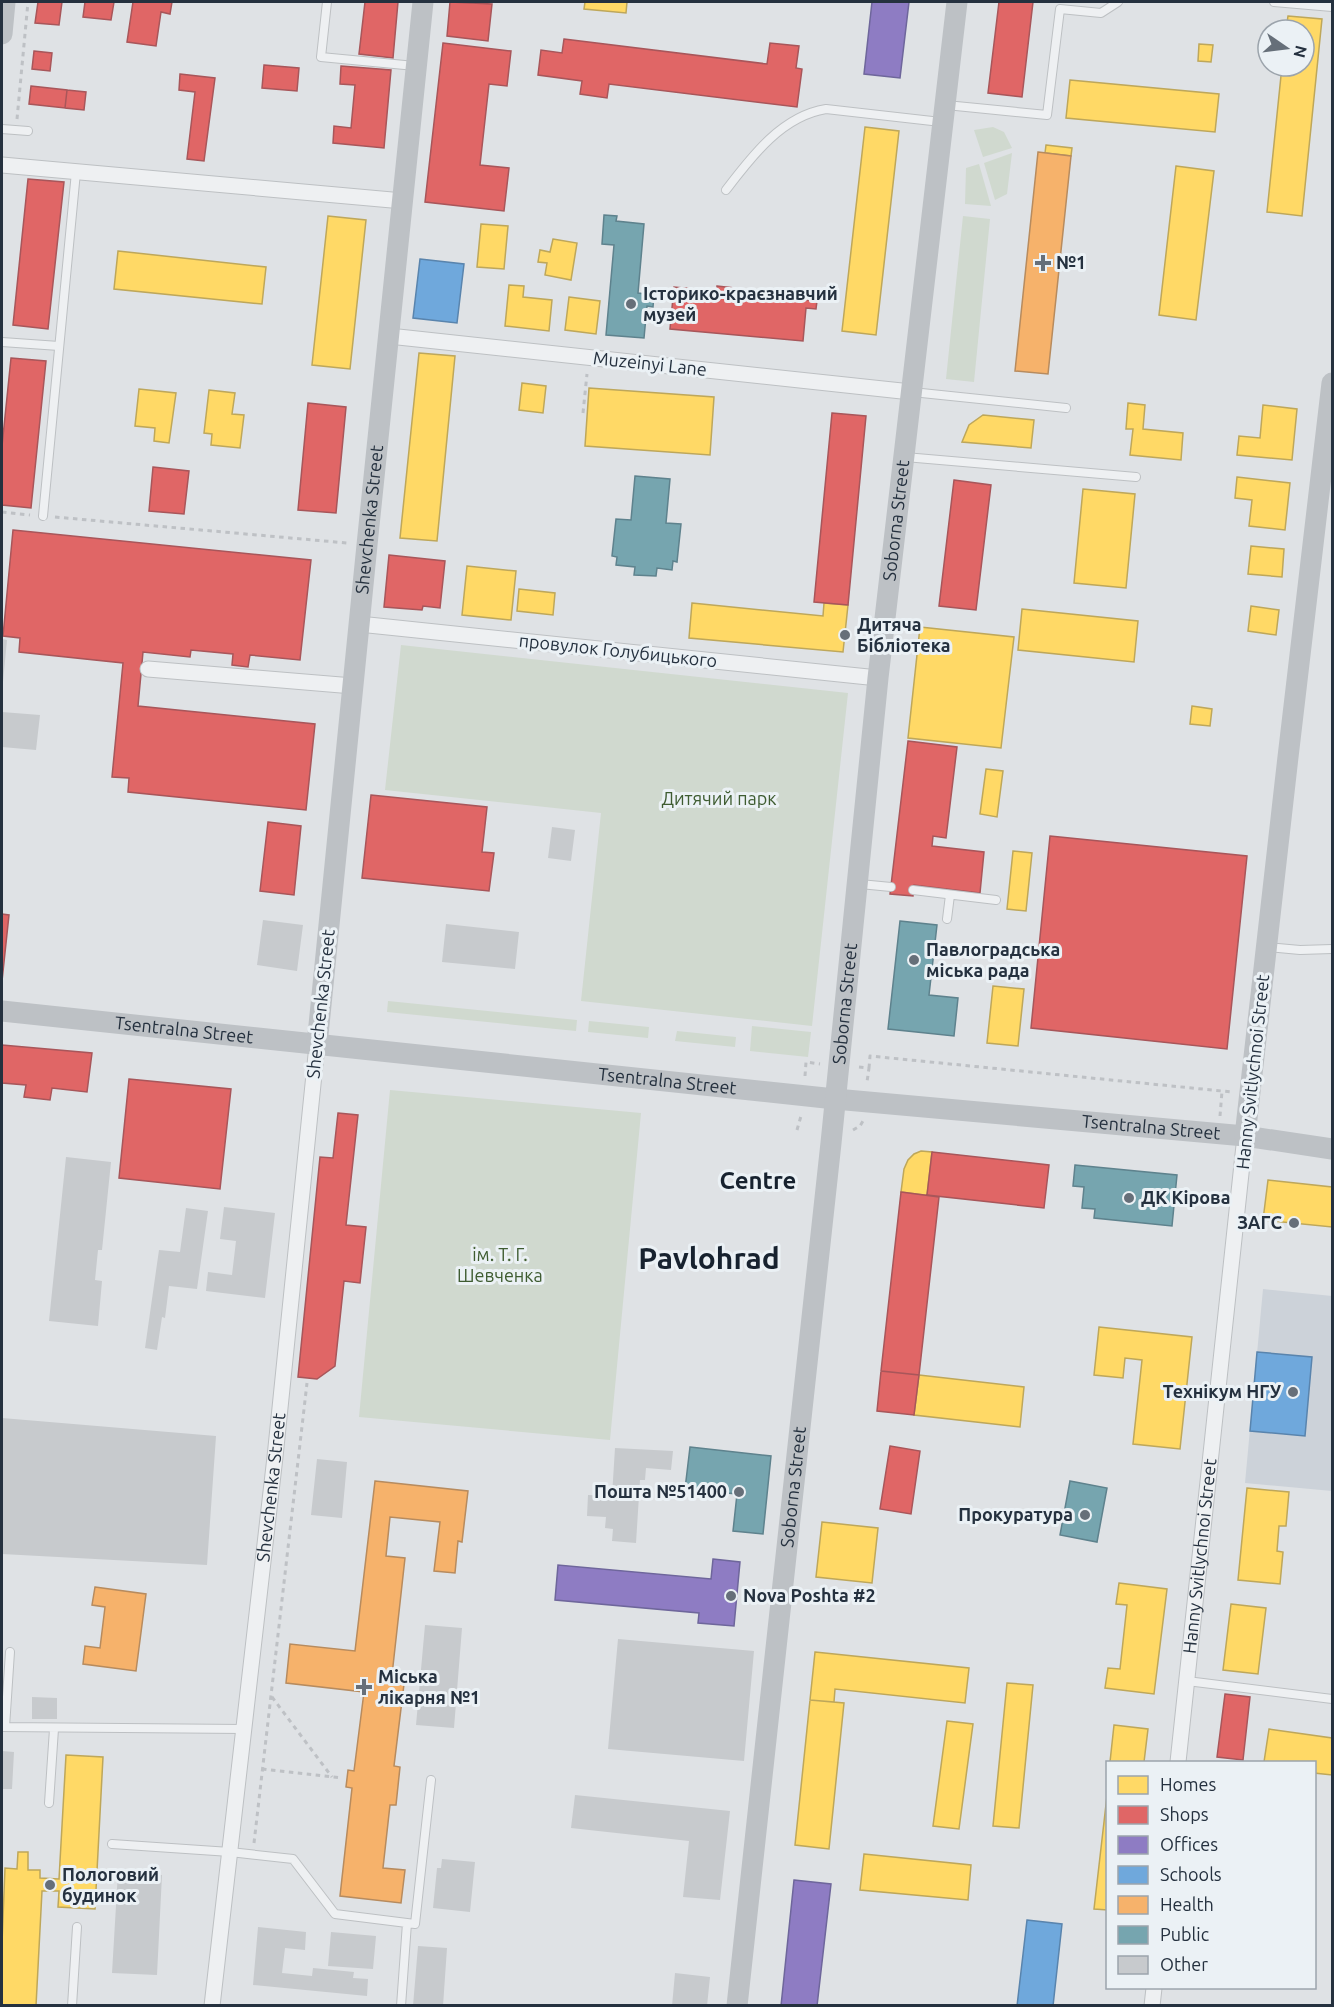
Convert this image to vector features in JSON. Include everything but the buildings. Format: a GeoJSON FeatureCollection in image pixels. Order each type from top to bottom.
{"type":"FeatureCollection","features":[{"type":"Feature","properties":{"kind":"street"},"geometry":{"type":"LineString","coordinates":[[2,34],[5,2]]}},
{"type":"Feature","properties":{"kind":"street","name":"Shevchenka Street"},"geometry":{"type":"LineString","coordinates":[[212,2006],[276,1457],[423,2]]}},
{"type":"Feature","properties":{"kind":"street","name":"Soborna Street"},"geometry":{"type":"LineString","coordinates":[[737,2006],[878,678],[957,2]]}},
{"type":"Feature","properties":{"kind":"street"},"geometry":{"type":"LineString","coordinates":[[2,165],[403,201]]}},
{"type":"Feature","properties":{"kind":"street","name":"Muzeinyi Lane"},"geometry":{"type":"LineString","coordinates":[[389,336],[911,392]]}},
{"type":"Feature","properties":{"kind":"street","name":"Hanny Svitlychnoi Street"},"geometry":{"type":"LineString","coordinates":[[1178,1761],[1245,1136],[1332,383]]}},
{"type":"Feature","properties":{"kind":"street","name":"провулок Голубицького"},"geometry":{"type":"LineString","coordinates":[[359,624],[878,678]]}},
{"type":"Feature","properties":{"kind":"street"},"geometry":{"type":"LineString","coordinates":[[148,669],[353,686]]}},
{"type":"Feature","properties":{"kind":"street","name":"Tsentralna Street"},"geometry":{"type":"LineString","coordinates":[[2,1011],[835,1099],[1245,1136],[1332,1149]]}},
{"type":"Feature","properties":{"kind":"street"},"geometry":{"type":"LineString","coordinates":[[1152,2006],[1154,1989]]}},
{"type":"Feature","properties":{"kind":"lane"},"geometry":{"type":"LineString","coordinates":[[327,2],[321,57],[417,66]]}},
{"type":"Feature","properties":{"kind":"lane"},"geometry":{"type":"LineString","coordinates":[[726,190],[742,169],[784,127],[796,118],[813,111],[826,109],[1047,115],[1060,9],[1101,13],[1118,2]]}},
{"type":"Feature","properties":{"kind":"lane"},"geometry":{"type":"LineString","coordinates":[[1274,2],[1332,7]]}},
{"type":"Feature","properties":{"kind":"lane"},"geometry":{"type":"LineString","coordinates":[[2,129],[28,131]]}},
{"type":"Feature","properties":{"kind":"lane"},"geometry":{"type":"LineString","coordinates":[[44,516],[76,172]]}},
{"type":"Feature","properties":{"kind":"lane"},"geometry":{"type":"LineString","coordinates":[[2,342],[59,346]]}},
{"type":"Feature","properties":{"kind":"lane"},"geometry":{"type":"LineString","coordinates":[[911,392],[1066,408]]}},
{"type":"Feature","properties":{"kind":"lane"},"geometry":{"type":"LineString","coordinates":[[903,456],[1136,477]]}},
{"type":"Feature","properties":{"kind":"lane"},"geometry":{"type":"LineString","coordinates":[[856,883],[891,887]]}},
{"type":"Feature","properties":{"kind":"lane"},"geometry":{"type":"LineString","coordinates":[[913,890],[996,900]]}},
{"type":"Feature","properties":{"kind":"lane"},"geometry":{"type":"LineString","coordinates":[[947,919],[950,895]]}},
{"type":"Feature","properties":{"kind":"lane"},"geometry":{"type":"LineString","coordinates":[[1267,947],[1300,950],[1332,949]]}},
{"type":"Feature","properties":{"kind":"lane"},"geometry":{"type":"LineString","coordinates":[[10,1653],[3,1727],[244,1729]]}},
{"type":"Feature","properties":{"kind":"lane"},"geometry":{"type":"LineString","coordinates":[[1187,1681],[1332,1699]]}},
{"type":"Feature","properties":{"kind":"lane"},"geometry":{"type":"LineString","coordinates":[[49,1803],[54,1729]]}},
{"type":"Feature","properties":{"kind":"lane"},"geometry":{"type":"LineString","coordinates":[[112,1844],[293,1859],[335,1914],[415,1924],[431,1780]]}},
{"type":"Feature","properties":{"kind":"lane"},"geometry":{"type":"LineString","coordinates":[[401,2006],[407,1923]]}},
{"type":"Feature","properties":{"kind":"lane"},"geometry":{"type":"LineString","coordinates":[[72,2006],[76,1928]]}},
{"type":"Feature","properties":{"kind":"path"},"geometry":{"type":"LineString","coordinates":[[16,130],[28,2]]}},
{"type":"Feature","properties":{"kind":"path"},"geometry":{"type":"LineString","coordinates":[[583,413],[588,357]]}},
{"type":"Feature","properties":{"kind":"path"},"geometry":{"type":"LineString","coordinates":[[2,512],[367,544]]}},
{"type":"Feature","properties":{"kind":"path"},"geometry":{"type":"LineString","coordinates":[[867,1086],[870,1056],[1242,1093]]}},
{"type":"Feature","properties":{"kind":"path"},"geometry":{"type":"LineString","coordinates":[[804,1078],[806,1062],[820,1064]]}},
{"type":"Feature","properties":{"kind":"path"},"geometry":{"type":"LineString","coordinates":[[857,1067],[869,1068]]}},
{"type":"Feature","properties":{"kind":"path"},"geometry":{"type":"LineString","coordinates":[[1219,1120],[1222,1091]]}},
{"type":"Feature","properties":{"kind":"path"},"geometry":{"type":"LineString","coordinates":[[797,1130],[801,1116]]}},
{"type":"Feature","properties":{"kind":"path"},"geometry":{"type":"LineString","coordinates":[[853,1130],[860,1126],[863,1120]]}},
{"type":"Feature","properties":{"kind":"path"},"geometry":{"type":"LineString","coordinates":[[253,1855],[306,1383]]}},
{"type":"Feature","properties":{"kind":"path"},"geometry":{"type":"LineString","coordinates":[[272,1696],[332,1777]]}},
{"type":"Feature","properties":{"kind":"path"},"geometry":{"type":"LineString","coordinates":[[262,1769],[342,1778]]}},
{"type":"Feature","properties":{"kind":"shaded area","name":"Технікум НГУ"},"geometry":{"type":"Polygon","coordinates":[[[1263,1289],[1332,1296],[1332,1491],[1245,1483],[1263,1289]]]}},
{"type":"Feature","properties":{"kind":"green space"},"geometry":{"type":"Polygon","coordinates":[[[993,127],[1004,132],[1012,148],[983,157],[974,130],[993,127]]]}},
{"type":"Feature","properties":{"kind":"green space"},"geometry":{"type":"Polygon","coordinates":[[[1012,153],[1007,194],[995,200],[984,163],[1012,153]]]}},
{"type":"Feature","properties":{"kind":"green space"},"geometry":{"type":"Polygon","coordinates":[[[979,164],[991,206],[965,204],[966,168],[979,164]]]}},
{"type":"Feature","properties":{"kind":"green space"},"geometry":{"type":"Polygon","coordinates":[[[963,216],[990,219],[974,382],[946,379],[963,216]]]}},
{"type":"Feature","properties":{"kind":"green space","name":"Дитячий парк"},"geometry":{"type":"Polygon","coordinates":[[[401,645],[848,693],[812,1026],[581,1001],[601,813],[385,790],[401,645]]]}},
{"type":"Feature","properties":{"kind":"green space"},"geometry":{"type":"Polygon","coordinates":[[[388,1001],[577,1020],[576,1031],[387,1012],[388,1001]]]}},
{"type":"Feature","properties":{"kind":"green space"},"geometry":{"type":"Polygon","coordinates":[[[589,1021],[649,1027],[648,1038],[588,1032],[589,1021]]]}},
{"type":"Feature","properties":{"kind":"green space"},"geometry":{"type":"Polygon","coordinates":[[[752,1026],[811,1032],[808,1057],[750,1051],[752,1026]]]}},
{"type":"Feature","properties":{"kind":"green space"},"geometry":{"type":"Polygon","coordinates":[[[677,1031],[736,1037],[735,1047],[675,1041],[677,1031]]]}},
{"type":"Feature","properties":{"kind":"green space","name":"ім. Т. Г. Шевченка"},"geometry":{"type":"Polygon","coordinates":[[[390,1090],[641,1113],[610,1440],[359,1417],[390,1090]]]}},
{"type":"Feature","properties":{"kind":"place","name":"№1"},"geometry":{"type":"Point","coordinates":[1043,263]}},
{"type":"Feature","properties":{"kind":"place","name":"Історико-краєзнавчий музей"},"geometry":{"type":"Point","coordinates":[631,304]}},
{"type":"Feature","properties":{"kind":"place","name":"Дитяча Бiблiотека"},"geometry":{"type":"Point","coordinates":[845,635]}},
{"type":"Feature","properties":{"kind":"place","name":"Павлоградська міська рада"},"geometry":{"type":"Point","coordinates":[914,960]}},
{"type":"Feature","properties":{"kind":"place","name":"ДК Кірова"},"geometry":{"type":"Point","coordinates":[1129,1198]}},
{"type":"Feature","properties":{"kind":"place","name":"ЗАГС"},"geometry":{"type":"Point","coordinates":[1294,1223]}},
{"type":"Feature","properties":{"kind":"place","name":"Технікум НГУ"},"geometry":{"type":"Point","coordinates":[1293,1392]}},
{"type":"Feature","properties":{"kind":"place","name":"Пошта №51400"},"geometry":{"type":"Point","coordinates":[739,1492]}},
{"type":"Feature","properties":{"kind":"place","name":"Прокуратура"},"geometry":{"type":"Point","coordinates":[1085,1515]}},
{"type":"Feature","properties":{"kind":"place","name":"Nova Poshta #2"},"geometry":{"type":"Point","coordinates":[731,1596]}},
{"type":"Feature","properties":{"kind":"place","name":"Міська лікарня №1"},"geometry":{"type":"Point","coordinates":[364,1687]}},
{"type":"Feature","properties":{"kind":"place","name":"Пологовий будинок"},"geometry":{"type":"Point","coordinates":[50,1885]}},
{"type":"Feature","properties":{"kind":"district","name":"Centre"},"geometry":{"type":"Point","coordinates":[758,1181]}},
{"type":"Feature","properties":{"kind":"district","name":"Pavlohrad"},"geometry":{"type":"Point","coordinates":[709,1259]}}]}
